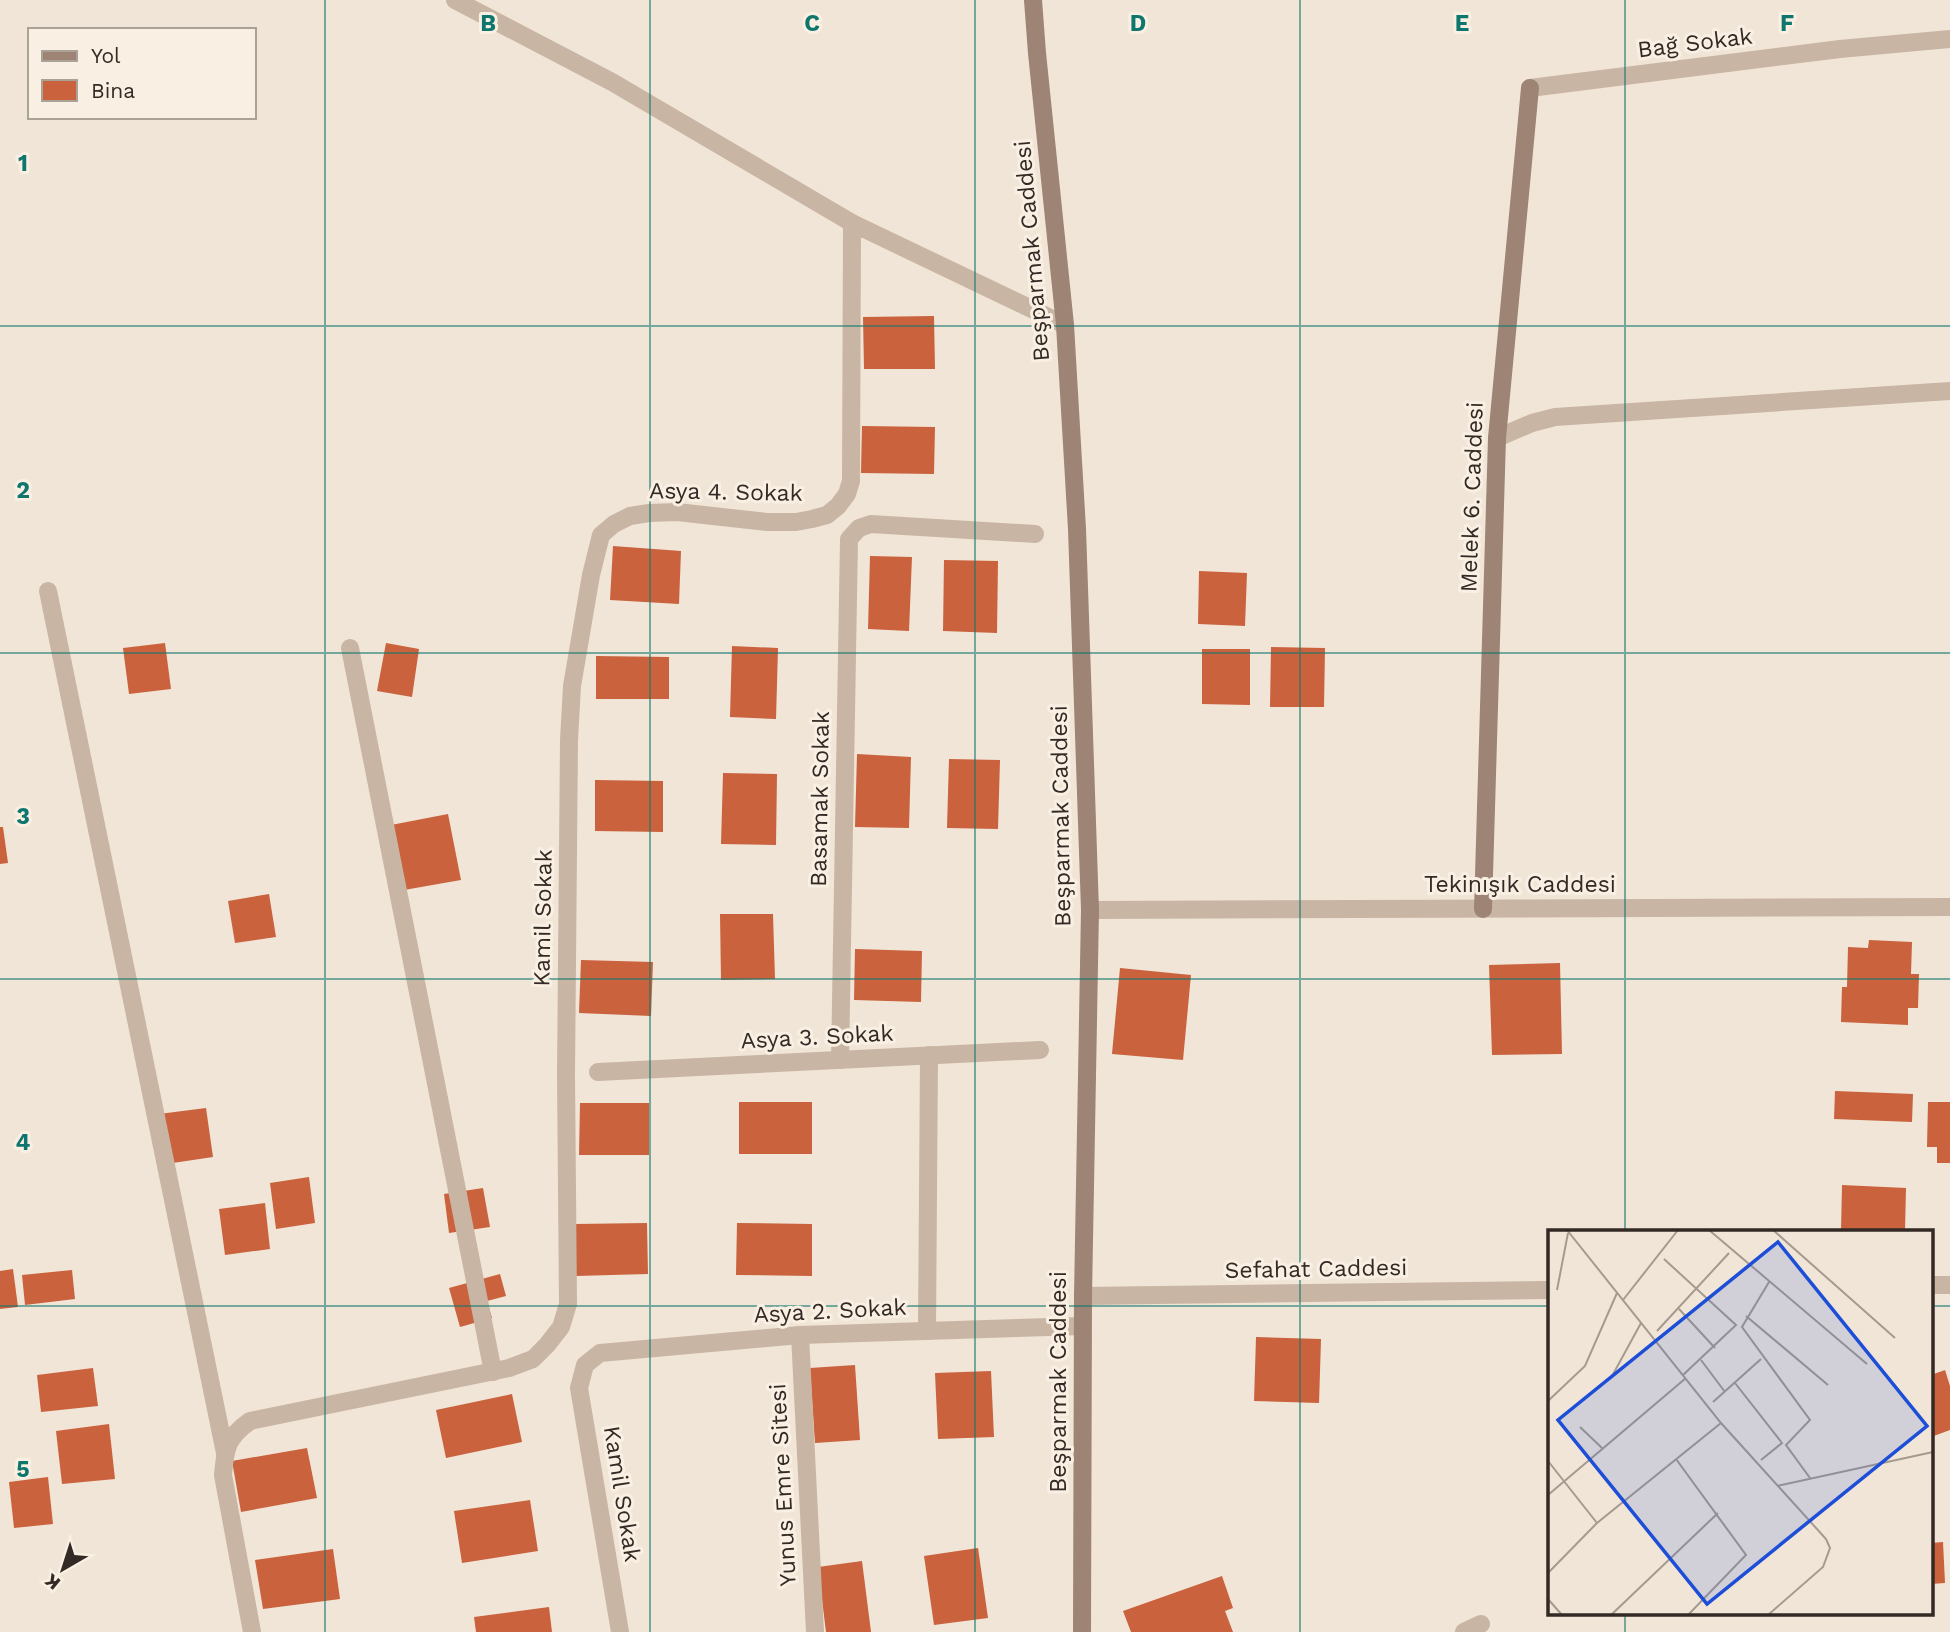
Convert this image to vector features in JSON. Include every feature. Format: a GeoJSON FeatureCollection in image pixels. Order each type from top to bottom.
{"type":"FeatureCollection","features":[{"type":"Feature","properties":{"kind":"street"},"geometry":{"type":"LineString","coordinates":[[455,0],[612,82],[852,223],[1065,325]]}},
{"type":"Feature","properties":{"kind":"street","name":"Beşparmak Caddesi"},"geometry":{"type":"LineString","coordinates":[[1033,0],[1065,325],[1077,529],[1090,910],[1082,1326],[1082,1632]]}},
{"type":"Feature","properties":{"kind":"street","name":"Bağ Sokak"},"geometry":{"type":"LineString","coordinates":[[1530,88],[1826,51],[1950,39]]}},
{"type":"Feature","properties":{"kind":"street","name":"Melek 6. Caddesi"},"geometry":{"type":"LineString","coordinates":[[1483,909],[1497,438],[1530,88]]}},
{"type":"Feature","properties":{"kind":"street","name":"Asya 4. Sokak"},"geometry":{"type":"LineString","coordinates":[[601,535],[630,516],[649,513],[677,512],[767,522],[796,522],[827,515],[838,506],[847,494],[851,481],[852,223]]}},
{"type":"Feature","properties":{"kind":"street"},"geometry":{"type":"LineString","coordinates":[[1497,438],[1532,423],[1555,417],[1950,391]]}},
{"type":"Feature","properties":{"kind":"street","name":"Basamak Sokak"},"geometry":{"type":"LineString","coordinates":[[840,1060],[849,539],[859,528],[871,524],[1035,534]]}},
{"type":"Feature","properties":{"kind":"street","name":"Kamil Sokak"},"geometry":{"type":"LineString","coordinates":[[493,1371],[533,1359],[561,1327],[568,1304],[566,1074],[569,740],[572,686],[591,575],[601,535]]}},
{"type":"Feature","properties":{"kind":"street"},"geometry":{"type":"LineString","coordinates":[[48,591],[225,1453]]}},
{"type":"Feature","properties":{"kind":"street"},"geometry":{"type":"LineString","coordinates":[[252,1632],[223,1475],[225,1453],[230,1440],[240,1428],[250,1421],[493,1371],[350,648]]}},
{"type":"Feature","properties":{"kind":"street","name":"Tekinışık Caddesi"},"geometry":{"type":"LineString","coordinates":[[1090,910],[1950,907]]}},
{"type":"Feature","properties":{"kind":"street","name":"Asya 3. Sokak"},"geometry":{"type":"LineString","coordinates":[[598,1072],[1040,1050]]}},
{"type":"Feature","properties":{"kind":"street"},"geometry":{"type":"LineString","coordinates":[[927,1331],[929,1055]]}},
{"type":"Feature","properties":{"kind":"street"},"geometry":{"type":"LineString","coordinates":[[1932,1285],[1950,1285]]}},
{"type":"Feature","properties":{"kind":"street","name":"Sefahat Caddesi"},"geometry":{"type":"LineString","coordinates":[[1083,1296],[1548,1290]]}},
{"type":"Feature","properties":{"kind":"street","name":"Asya 2. Sokak"},"geometry":{"type":"LineString","coordinates":[[585,1365],[600,1353],[800,1335],[1082,1326]]}},
{"type":"Feature","properties":{"kind":"street","name":"Yunus Emre Sitesi"},"geometry":{"type":"LineString","coordinates":[[800,1335],[815,1632]]}},
{"type":"Feature","properties":{"kind":"street","name":"Kamil Sokak"},"geometry":{"type":"LineString","coordinates":[[585,1365],[579,1388],[620,1632]]}},
{"type":"Feature","properties":{"kind":"street"},"geometry":{"type":"LineString","coordinates":[[1465,1632],[1481,1623]]}},
{"type":"Feature","properties":{"kind":"building"},"geometry":{"type":"Polygon","coordinates":[[[934,316],[935,369],[864,369],[863,317],[934,316]]]}},
{"type":"Feature","properties":{"kind":"building"},"geometry":{"type":"Polygon","coordinates":[[[862,426],[935,427],[934,474],[861,473],[862,426]]]}},
{"type":"Feature","properties":{"kind":"building"},"geometry":{"type":"Polygon","coordinates":[[[613,546],[681,551],[679,604],[610,600],[613,546]]]}},
{"type":"Feature","properties":{"kind":"building"},"geometry":{"type":"Polygon","coordinates":[[[870,556],[912,557],[909,631],[868,629],[870,556]]]}},
{"type":"Feature","properties":{"kind":"building"},"geometry":{"type":"Polygon","coordinates":[[[944,560],[998,561],[997,633],[943,631],[944,560]]]}},
{"type":"Feature","properties":{"kind":"building"},"geometry":{"type":"Polygon","coordinates":[[[1199,571],[1247,573],[1245,626],[1198,624],[1199,571]]]}},
{"type":"Feature","properties":{"kind":"building"},"geometry":{"type":"Polygon","coordinates":[[[165,643],[171,689],[129,694],[123,648],[165,643]]]}},
{"type":"Feature","properties":{"kind":"building"},"geometry":{"type":"Polygon","coordinates":[[[386,643],[419,649],[412,697],[377,691],[386,643]]]}},
{"type":"Feature","properties":{"kind":"building"},"geometry":{"type":"Polygon","coordinates":[[[732,646],[778,648],[776,719],[730,717],[732,646]]]}},
{"type":"Feature","properties":{"kind":"building"},"geometry":{"type":"Polygon","coordinates":[[[1271,647],[1325,648],[1324,707],[1270,707],[1271,647]]]}},
{"type":"Feature","properties":{"kind":"building"},"geometry":{"type":"Polygon","coordinates":[[[1202,649],[1250,649],[1250,705],[1202,704],[1202,649]]]}},
{"type":"Feature","properties":{"kind":"building"},"geometry":{"type":"Polygon","coordinates":[[[596,656],[669,657],[669,699],[596,699],[596,656]]]}},
{"type":"Feature","properties":{"kind":"building"},"geometry":{"type":"Polygon","coordinates":[[[857,754],[911,757],[909,828],[855,827],[857,754]]]}},
{"type":"Feature","properties":{"kind":"building"},"geometry":{"type":"Polygon","coordinates":[[[949,759],[1000,760],[998,829],[947,828],[949,759]]]}},
{"type":"Feature","properties":{"kind":"building"},"geometry":{"type":"Polygon","coordinates":[[[723,773],[777,774],[776,845],[721,844],[723,773]]]}},
{"type":"Feature","properties":{"kind":"building"},"geometry":{"type":"Polygon","coordinates":[[[595,780],[663,781],[663,832],[595,831],[595,780]]]}},
{"type":"Feature","properties":{"kind":"building"},"geometry":{"type":"Polygon","coordinates":[[[448,814],[461,880],[404,890],[391,825],[448,814]]]}},
{"type":"Feature","properties":{"kind":"building"},"geometry":{"type":"Polygon","coordinates":[[[0,827],[3,827],[8,863],[0,864],[0,827]]]}},
{"type":"Feature","properties":{"kind":"building"},"geometry":{"type":"Polygon","coordinates":[[[269,894],[276,937],[235,943],[228,901],[269,894]]]}},
{"type":"Feature","properties":{"kind":"building"},"geometry":{"type":"Polygon","coordinates":[[[720,914],[773,914],[775,979],[721,980],[720,914]]]}},
{"type":"Feature","properties":{"kind":"building"},"geometry":{"type":"Polygon","coordinates":[[[1869,940],[1912,942],[1911,974],[1919,974],[1918,1008],[1908,1008],[1908,1025],[1841,1022],[1842,987],[1847,987],[1848,947],[1868,948],[1869,940]]]}},
{"type":"Feature","properties":{"kind":"building"},"geometry":{"type":"Polygon","coordinates":[[[855,949],[922,951],[921,1002],[854,1000],[855,949]]]}},
{"type":"Feature","properties":{"kind":"building"},"geometry":{"type":"Polygon","coordinates":[[[581,960],[653,962],[651,1016],[579,1013],[581,960]]]}},
{"type":"Feature","properties":{"kind":"building"},"geometry":{"type":"Polygon","coordinates":[[[1560,963],[1562,1054],[1492,1055],[1489,965],[1560,963]]]}},
{"type":"Feature","properties":{"kind":"building"},"geometry":{"type":"Polygon","coordinates":[[[1120,968],[1191,975],[1183,1060],[1112,1054],[1120,968]]]}},
{"type":"Feature","properties":{"kind":"building"},"geometry":{"type":"Polygon","coordinates":[[[1835,1091],[1913,1094],[1912,1122],[1834,1119],[1835,1091]]]}},
{"type":"Feature","properties":{"kind":"building"},"geometry":{"type":"Polygon","coordinates":[[[739,1102],[812,1102],[812,1154],[739,1154],[739,1102]]]}},
{"type":"Feature","properties":{"kind":"building"},"geometry":{"type":"Polygon","coordinates":[[[1928,1102],[1950,1102],[1950,1163],[1937,1163],[1937,1147],[1927,1147],[1928,1102]]]}},
{"type":"Feature","properties":{"kind":"building"},"geometry":{"type":"Polygon","coordinates":[[[580,1103],[649,1103],[649,1155],[579,1155],[580,1103]]]}},
{"type":"Feature","properties":{"kind":"building"},"geometry":{"type":"Polygon","coordinates":[[[206,1108],[213,1157],[166,1164],[159,1114],[206,1108]]]}},
{"type":"Feature","properties":{"kind":"building"},"geometry":{"type":"Polygon","coordinates":[[[309,1177],[315,1223],[276,1229],[270,1183],[309,1177]]]}},
{"type":"Feature","properties":{"kind":"building"},"geometry":{"type":"Polygon","coordinates":[[[1842,1185],[1906,1188],[1905,1230],[1841,1230],[1842,1185]]]}},
{"type":"Feature","properties":{"kind":"building"},"geometry":{"type":"Polygon","coordinates":[[[483,1188],[490,1227],[449,1233],[444,1194],[483,1188]]]}},
{"type":"Feature","properties":{"kind":"building"},"geometry":{"type":"Polygon","coordinates":[[[265,1203],[270,1249],[225,1255],[219,1209],[265,1203]]]}},
{"type":"Feature","properties":{"kind":"building"},"geometry":{"type":"Polygon","coordinates":[[[647,1223],[648,1274],[576,1276],[575,1224],[647,1223]]]}},
{"type":"Feature","properties":{"kind":"building"},"geometry":{"type":"Polygon","coordinates":[[[737,1223],[812,1224],[812,1276],[736,1275],[737,1223]]]}},
{"type":"Feature","properties":{"kind":"building"},"geometry":{"type":"Polygon","coordinates":[[[13,1269],[18,1307],[0,1309],[0,1271],[13,1269]]]}},
{"type":"Feature","properties":{"kind":"building"},"geometry":{"type":"Polygon","coordinates":[[[72,1270],[75,1299],[25,1305],[22,1275],[72,1270]]]}},
{"type":"Feature","properties":{"kind":"building"},"geometry":{"type":"Polygon","coordinates":[[[500,1274],[506,1296],[487,1301],[492,1318],[460,1327],[449,1288],[500,1274]]]}},
{"type":"Feature","properties":{"kind":"building"},"geometry":{"type":"Polygon","coordinates":[[[1256,1337],[1321,1339],[1319,1403],[1254,1401],[1256,1337]]]}},
{"type":"Feature","properties":{"kind":"building"},"geometry":{"type":"Polygon","coordinates":[[[855,1365],[860,1440],[815,1443],[810,1368],[855,1365]]]}},
{"type":"Feature","properties":{"kind":"building"},"geometry":{"type":"Polygon","coordinates":[[[93,1368],[98,1406],[41,1412],[37,1375],[93,1368]]]}},
{"type":"Feature","properties":{"kind":"building"},"geometry":{"type":"Polygon","coordinates":[[[1945,1370],[1950,1386],[1950,1430],[1932,1437],[1932,1375],[1945,1370]]]}},
{"type":"Feature","properties":{"kind":"building"},"geometry":{"type":"Polygon","coordinates":[[[991,1371],[994,1437],[938,1439],[935,1373],[991,1371]]]}},
{"type":"Feature","properties":{"kind":"building"},"geometry":{"type":"Polygon","coordinates":[[[512,1394],[522,1442],[446,1458],[436,1410],[512,1394]]]}},
{"type":"Feature","properties":{"kind":"building"},"geometry":{"type":"Polygon","coordinates":[[[109,1424],[115,1479],[62,1484],[56,1431],[109,1424]]]}},
{"type":"Feature","properties":{"kind":"building"},"geometry":{"type":"Polygon","coordinates":[[[307,1448],[317,1498],[241,1512],[232,1461],[307,1448]]]}},
{"type":"Feature","properties":{"kind":"building"},"geometry":{"type":"Polygon","coordinates":[[[48,1477],[53,1524],[14,1528],[9,1482],[48,1477]]]}},
{"type":"Feature","properties":{"kind":"building"},"geometry":{"type":"Polygon","coordinates":[[[530,1500],[538,1551],[462,1563],[454,1511],[530,1500]]]}},
{"type":"Feature","properties":{"kind":"building"},"geometry":{"type":"Polygon","coordinates":[[[1943,1542],[1945,1583],[1932,1584],[1932,1543],[1943,1542]]]}},
{"type":"Feature","properties":{"kind":"building"},"geometry":{"type":"Polygon","coordinates":[[[978,1548],[988,1618],[934,1625],[924,1556],[978,1548]]]}},
{"type":"Feature","properties":{"kind":"building"},"geometry":{"type":"Polygon","coordinates":[[[333,1549],[340,1599],[263,1609],[255,1560],[333,1549]]]}},
{"type":"Feature","properties":{"kind":"building"},"geometry":{"type":"Polygon","coordinates":[[[862,1561],[871,1632],[826,1632],[818,1567],[862,1561]]]}},
{"type":"Feature","properties":{"kind":"building"},"geometry":{"type":"Polygon","coordinates":[[[1222,1576],[1233,1608],[1225,1611],[1233,1632],[1131,1632],[1123,1611],[1222,1576]]]}},
{"type":"Feature","properties":{"kind":"building"},"geometry":{"type":"Polygon","coordinates":[[[549,1607],[552,1632],[476,1632],[474,1617],[549,1607]]]}}]}
